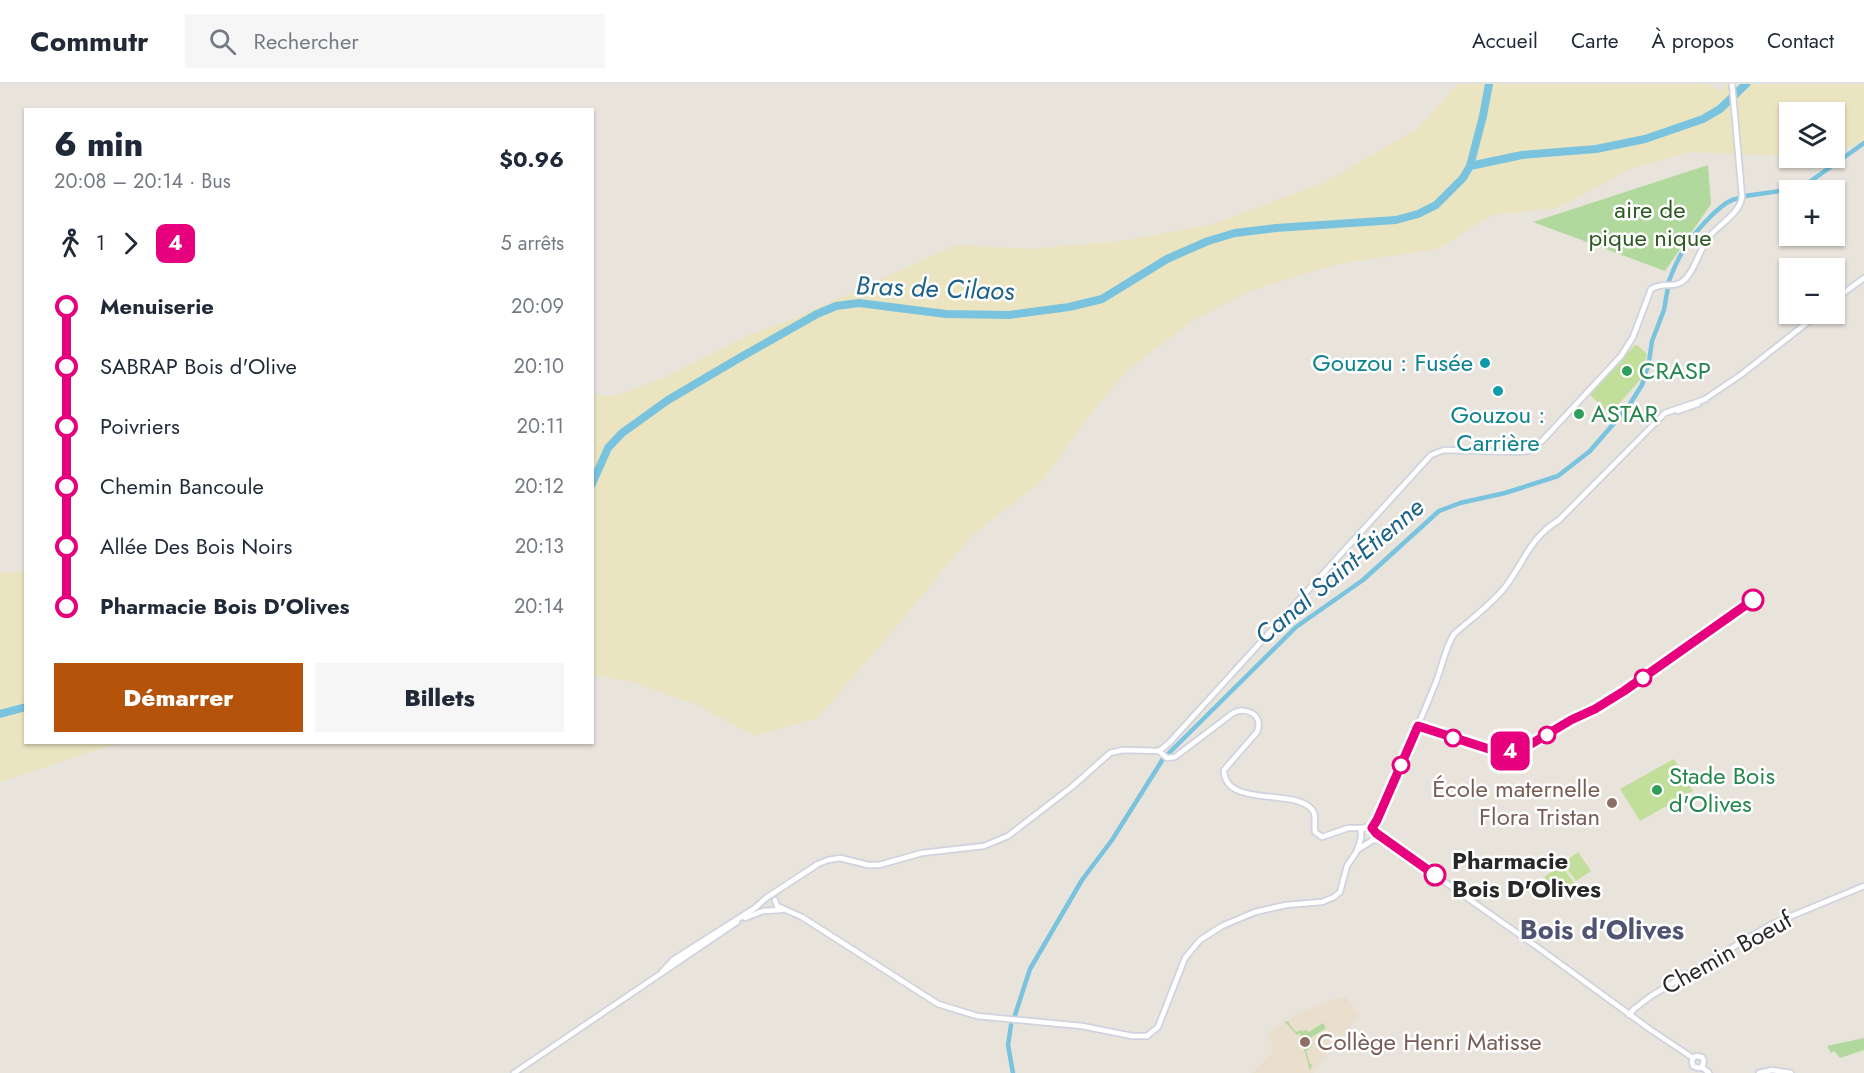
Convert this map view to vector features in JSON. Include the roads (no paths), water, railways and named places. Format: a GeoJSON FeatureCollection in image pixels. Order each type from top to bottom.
{"type":"FeatureCollection","features":[{"type":"Feature","properties":{"kind":"main road"},"geometry":{"type":"LineString","coordinates":[[1159,751],[1169,743],[1431,455],[1444,450],[1528,451],[1536,446],[1621,356],[1633,337],[1651,289],[1658,285],[1674,285],[1684,280],[1708,238],[1739,207],[1742,200],[1732,84]]}},
{"type":"Feature","properties":{"kind":"main road"},"geometry":{"type":"LineString","coordinates":[[1845,292],[1864,278]]}},
{"type":"Feature","properties":{"kind":"main road"},"geometry":{"type":"LineString","coordinates":[[1356,851],[1370,841],[1454,634],[1505,586],[1545,528],[1559,520],[1659,418],[1672,410],[1706,399],[1805,324]]}},
{"type":"Feature","properties":{"kind":"main road"},"geometry":{"type":"LineString","coordinates":[[662,972],[673,960],[761,904],[764,899],[818,864],[833,858],[879,865],[922,853],[994,843],[1008,836],[1073,786],[1110,753],[1123,750],[1159,751],[1167,758],[1175,757],[1240,710],[1250,712],[1259,721],[1260,726],[1224,770],[1226,781],[1248,793],[1305,804],[1314,814],[1315,832],[1318,836],[1327,837],[1352,828],[1362,833],[1370,841],[1387,841]]}},
{"type":"Feature","properties":{"kind":"main road"},"geometry":{"type":"LineString","coordinates":[[1362,833],[1374,830]]}},
{"type":"Feature","properties":{"kind":"main road"},"geometry":{"type":"LineString","coordinates":[[1374,830],[1629,1015],[1693,1058]]}},
{"type":"Feature","properties":{"kind":"main road"},"geometry":{"type":"LineString","coordinates":[[768,897],[775,905],[802,917],[938,1004],[961,1013],[1082,1026],[1132,1036],[1147,1036],[1158,1027],[1185,958],[1200,940],[1222,926],[1255,912],[1286,905],[1322,902],[1334,897],[1340,892],[1347,866],[1356,851],[1362,833]]}},
{"type":"Feature","properties":{"kind":"main road","name":"Chemin Boeuf"},"geometry":{"type":"LineString","coordinates":[[1629,1015],[1634,1008],[1651,996],[1772,924],[1864,886]]}},
{"type":"Feature","properties":{"kind":"main road"},"geometry":{"type":"LineString","coordinates":[[514,1073],[736,922],[764,910],[769,912],[775,905],[778,892]]}},
{"type":"Feature","properties":{"kind":"main road"},"geometry":{"type":"LineString","coordinates":[[761,904],[764,910]]}},
{"type":"Feature","properties":{"kind":"main road"},"geometry":{"type":"LineString","coordinates":[[1693,1058],[1702,1057],[1704,1063],[1702,1067]]}},
{"type":"Feature","properties":{"kind":"main road"},"geometry":{"type":"LineString","coordinates":[[1693,1058],[1693,1066],[1702,1067],[1709,1073]]}},
{"type":"Feature","properties":{"kind":"main road"},"geometry":{"type":"LineString","coordinates":[[1759,1073],[1772,1070],[1791,1073]]}},
{"type":"Feature","properties":{"kind":"waterway","name":"Bras de Cilaos"},"geometry":{"type":"LineString","coordinates":[[594,480],[608,448],[622,433],[668,400],[817,314],[836,306],[859,303],[946,314],[1009,315],[1069,307],[1102,299],[1167,259],[1208,241],[1235,233],[1396,220],[1418,214],[1436,205],[1463,178],[1470,166],[1489,84]]}},
{"type":"Feature","properties":{"kind":"waterway"},"geometry":{"type":"LineString","coordinates":[[1470,166],[1522,155],[1596,149],[1645,139],[1703,119],[1720,109],[1746,84]]}},
{"type":"Feature","properties":{"kind":"waterway","name":"Canal Saint-Étienne"},"geometry":{"type":"LineString","coordinates":[[1745,196],[1801,188],[1864,143]]}},
{"type":"Feature","properties":{"kind":"waterway","name":"Canal Saint-Étienne"},"geometry":{"type":"LineString","coordinates":[[1669,281],[1681,253],[1698,230],[1724,204],[1739,198]]}},
{"type":"Feature","properties":{"kind":"waterway","name":"Canal Saint-Étienne"},"geometry":{"type":"LineString","coordinates":[[1168,754],[1296,627],[1363,580],[1439,511],[1558,476],[1590,451],[1628,407],[1642,385],[1652,341],[1664,310],[1668,287]]}},
{"type":"Feature","properties":{"kind":"waterway","name":"Bras de Cilaos"},"geometry":{"type":"LineString","coordinates":[[0,714],[24,708]]}},
{"type":"Feature","properties":{"kind":"waterway","name":"Canal Saint-Étienne"},"geometry":{"type":"LineString","coordinates":[[1015,1015],[1030,969],[1082,880],[1112,840],[1163,759]]}},
{"type":"Feature","properties":{"kind":"waterway","name":"Canal Saint-Étienne"},"geometry":{"type":"LineString","coordinates":[[1011,1025],[1008,1045],[1013,1073]]}},
{"type":"Feature","properties":{"kind":"place","name":"Gouzou : Fusée"},"geometry":{"type":"Point","coordinates":[1485,363]}},
{"type":"Feature","properties":{"kind":"place","name":"CRASP"},"geometry":{"type":"Point","coordinates":[1627,371]}},
{"type":"Feature","properties":{"kind":"place","name":"Gouzou : Carrière"},"geometry":{"type":"Point","coordinates":[1498,391]}},
{"type":"Feature","properties":{"kind":"place","name":"ASTAR"},"geometry":{"type":"Point","coordinates":[1579,414]}},
{"type":"Feature","properties":{"kind":"place","name":"Stade Bois d'Olives"},"geometry":{"type":"Point","coordinates":[1657,790]}},
{"type":"Feature","properties":{"kind":"place","name":"École maternelle Flora Tristan"},"geometry":{"type":"Point","coordinates":[1612,803]}},
{"type":"Feature","properties":{"kind":"place","name":"Pharmacie Bois D'Olives"},"geometry":{"type":"Point","coordinates":[1435,875]}},
{"type":"Feature","properties":{"kind":"place","name":"Collège Henri Matisse"},"geometry":{"type":"Point","coordinates":[1305,1042]}},
{"type":"Feature","properties":{"kind":"district","name":"Bois d'Olives"},"geometry":{"type":"Point","coordinates":[1602,930]}},
{"type":"Feature","properties":{"kind":"park label","name":"aire de pique nique"},"geometry":{"type":"Point","coordinates":[1650,224]}}]}
